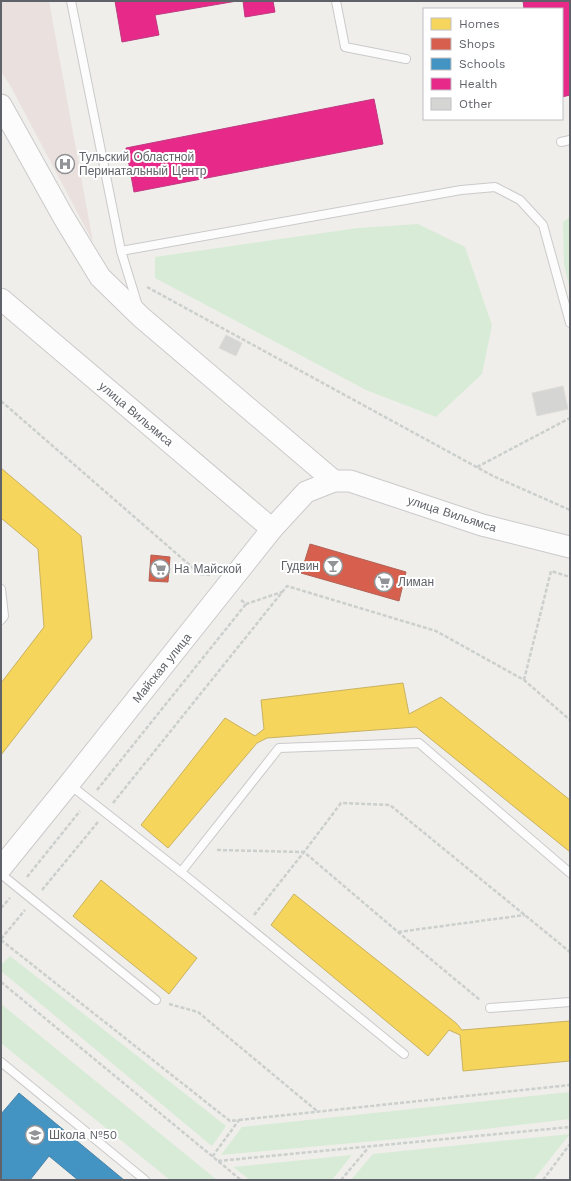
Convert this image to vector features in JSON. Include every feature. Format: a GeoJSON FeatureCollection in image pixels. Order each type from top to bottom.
{"type":"FeatureCollection","features":[{"type":"Feature","properties":{"kind":"street"},"geometry":{"type":"LineString","coordinates":[[1,106],[64,218],[100,277],[141,317],[334,482]]}},
{"type":"Feature","properties":{"kind":"street","name":"улица Вильямса"},"geometry":{"type":"LineString","coordinates":[[2,302],[272,529]]}},
{"type":"Feature","properties":{"kind":"street","name":"улица Вильямса"},"geometry":{"type":"LineString","coordinates":[[334,482],[350,481],[482,525],[570,547]]}},
{"type":"Feature","properties":{"kind":"street","name":"Майская улица"},"geometry":{"type":"LineString","coordinates":[[1,868],[272,529],[306,492],[334,482]]}},
{"type":"Feature","properties":{"kind":"lane"},"geometry":{"type":"LineString","coordinates":[[71,1],[120,251],[141,317]]}},
{"type":"Feature","properties":{"kind":"lane"},"geometry":{"type":"LineString","coordinates":[[336,1],[345,47],[406,59]]}},
{"type":"Feature","properties":{"kind":"lane"},"geometry":{"type":"LineString","coordinates":[[561,142],[570,140]]}},
{"type":"Feature","properties":{"kind":"lane"},"geometry":{"type":"LineString","coordinates":[[120,251],[461,190],[495,187],[520,200],[542,225],[570,323]]}},
{"type":"Feature","properties":{"kind":"lane"},"geometry":{"type":"LineString","coordinates":[[1,589],[4,616],[1,620]]}},
{"type":"Feature","properties":{"kind":"lane"},"geometry":{"type":"LineString","coordinates":[[181,872],[279,748],[419,743],[570,873]]}},
{"type":"Feature","properties":{"kind":"lane"},"geometry":{"type":"LineString","coordinates":[[69,784],[181,872],[404,1054]]}},
{"type":"Feature","properties":{"kind":"lane"},"geometry":{"type":"LineString","coordinates":[[1,874],[156,1000]]}},
{"type":"Feature","properties":{"kind":"lane"},"geometry":{"type":"LineString","coordinates":[[490,1008],[570,1002]]}},
{"type":"Feature","properties":{"kind":"lane"},"geometry":{"type":"LineString","coordinates":[[1,1062],[145,1180]]}},
{"type":"Feature","properties":{"kind":"path"},"geometry":{"type":"LineString","coordinates":[[132,288],[145,286],[493,476],[570,510]]}},
{"type":"Feature","properties":{"kind":"path"},"geometry":{"type":"LineString","coordinates":[[1,401],[200,574],[212,576]]}},
{"type":"Feature","properties":{"kind":"path"},"geometry":{"type":"LineString","coordinates":[[477,467],[570,418]]}},
{"type":"Feature","properties":{"kind":"path"},"geometry":{"type":"LineString","coordinates":[[524,680],[551,571],[570,577]]}},
{"type":"Feature","properties":{"kind":"path"},"geometry":{"type":"LineString","coordinates":[[570,720],[524,680],[436,631],[287,586],[106,813],[1,939],[230,1121],[570,1085]]}},
{"type":"Feature","properties":{"kind":"path"},"geometry":{"type":"LineString","coordinates":[[1,908],[246,604],[282,592]]}},
{"type":"Feature","properties":{"kind":"path"},"geometry":{"type":"LineString","coordinates":[[241,600],[246,604]]}},
{"type":"Feature","properties":{"kind":"path"},"geometry":{"type":"LineString","coordinates":[[246,925],[304,852],[340,803],[390,805],[570,952]]}},
{"type":"Feature","properties":{"kind":"path"},"geometry":{"type":"LineString","coordinates":[[199,850],[304,852],[490,1008]]}},
{"type":"Feature","properties":{"kind":"path"},"geometry":{"type":"LineString","coordinates":[[398,932],[526,915]]}},
{"type":"Feature","properties":{"kind":"path"},"geometry":{"type":"LineString","coordinates":[[1,982],[241,1180]]}},
{"type":"Feature","properties":{"kind":"path"},"geometry":{"type":"LineString","coordinates":[[156,1000],[198,1012],[317,1112]]}},
{"type":"Feature","properties":{"kind":"path"},"geometry":{"type":"LineString","coordinates":[[212,1156],[240,1120]]}},
{"type":"Feature","properties":{"kind":"path"},"geometry":{"type":"LineString","coordinates":[[218,1161],[368,1148],[570,1127]]}},
{"type":"Feature","properties":{"kind":"path"},"geometry":{"type":"LineString","coordinates":[[542,1180],[570,1144]]}},
{"type":"Feature","properties":{"kind":"path"},"geometry":{"type":"LineString","coordinates":[[341,1180],[368,1148]]}},
{"type":"Feature","properties":{"kind":"shaded area","name":"Тульский Областной Перинатальный Центр"},"geometry":{"type":"Polygon","coordinates":[[[1,1],[49,1],[93,242],[10,85],[1,72],[1,1]]]}},
{"type":"Feature","properties":{"kind":"green space"},"geometry":{"type":"Polygon","coordinates":[[[570,217],[570,290],[564,265],[563,222],[570,217]]]}},
{"type":"Feature","properties":{"kind":"green space"},"geometry":{"type":"Polygon","coordinates":[[[418,224],[465,247],[492,325],[482,374],[436,417],[366,390],[155,278],[155,257],[358,228],[418,224]]]}},
{"type":"Feature","properties":{"kind":"green space"},"geometry":{"type":"Polygon","coordinates":[[[10,956],[226,1126],[212,1146],[1,971],[1,965],[10,956]]]}},
{"type":"Feature","properties":{"kind":"green space"},"geometry":{"type":"Polygon","coordinates":[[[1,1004],[217,1180],[170,1180],[1,1043],[1,1004]]]}},
{"type":"Feature","properties":{"kind":"green space"},"geometry":{"type":"Polygon","coordinates":[[[570,1092],[570,1119],[408,1138],[221,1155],[242,1127],[570,1092]]]}},
{"type":"Feature","properties":{"kind":"green space"},"geometry":{"type":"Polygon","coordinates":[[[570,1134],[533,1180],[351,1180],[373,1154],[570,1134]]]}},
{"type":"Feature","properties":{"kind":"green space"},"geometry":{"type":"Polygon","coordinates":[[[352,1155],[332,1180],[250,1180],[233,1167],[352,1155]]]}},
{"type":"Feature","properties":{"kind":"building: Homes"},"geometry":{"type":"Polygon","coordinates":[[[1,468],[81,536],[92,638],[1,755],[1,683],[44,627],[38,549],[1,518],[1,468]]]}},
{"type":"Feature","properties":{"kind":"building: Homes"},"geometry":{"type":"Polygon","coordinates":[[[403,683],[409,714],[441,697],[570,800],[570,852],[416,727],[267,738],[257,743],[168,848],[141,825],[225,718],[255,736],[264,729],[261,700],[403,683]]]}},
{"type":"Feature","properties":{"kind":"building: Homes"},"geometry":{"type":"Polygon","coordinates":[[[101,880],[197,958],[169,994],[73,916],[101,880]]]}},
{"type":"Feature","properties":{"kind":"building: Homes"},"geometry":{"type":"Polygon","coordinates":[[[294,894],[456,1023],[462,1030],[570,1021],[570,1061],[463,1071],[460,1035],[449,1030],[428,1056],[271,925],[294,894]]]}},
{"type":"Feature","properties":{"kind":"building: Shops"},"geometry":{"type":"Polygon","coordinates":[[[310,544],[406,572],[399,601],[301,573],[310,544]]]}},
{"type":"Feature","properties":{"kind":"building: Shops","name":"На Майской"},"geometry":{"type":"Polygon","coordinates":[[[151,555],[170,557],[168,582],[149,581],[151,555]]]}},
{"type":"Feature","properties":{"kind":"building: Schools","name":"Школа №50"},"geometry":{"type":"Polygon","coordinates":[[[19,1093],[124,1180],[78,1180],[49,1156],[30,1180],[1,1180],[1,1114],[19,1093]]]}},
{"type":"Feature","properties":{"kind":"building: Health"},"geometry":{"type":"Polygon","coordinates":[[[115,1],[237,1],[155,15],[159,35],[122,42],[115,1]]]}},
{"type":"Feature","properties":{"kind":"building: Health"},"geometry":{"type":"Polygon","coordinates":[[[243,1],[273,1],[275,12],[245,17],[243,1]]]}},
{"type":"Feature","properties":{"kind":"building: Health"},"geometry":{"type":"Polygon","coordinates":[[[523,1],[570,1],[570,95],[563,97],[563,8],[524,8],[523,1]]]}},
{"type":"Feature","properties":{"kind":"building: Health"},"geometry":{"type":"Polygon","coordinates":[[[374,99],[383,144],[134,192],[126,148],[374,99]]]}},
{"type":"Feature","properties":{"kind":"building: Other"},"geometry":{"type":"Polygon","coordinates":[[[226,335],[242,343],[236,356],[219,348],[226,335]]]}},
{"type":"Feature","properties":{"kind":"building: Other"},"geometry":{"type":"Polygon","coordinates":[[[563,386],[568,409],[537,416],[532,393],[563,386]]]}},
{"type":"Feature","properties":{"kind":"place","name":"Тульский Областной Перинатальный Центр"},"geometry":{"type":"Point","coordinates":[65,164]}},
{"type":"Feature","properties":{"kind":"place","name":"Гудвин"},"geometry":{"type":"Point","coordinates":[333,566]}},
{"type":"Feature","properties":{"kind":"place","name":"На Майской"},"geometry":{"type":"Point","coordinates":[160,569]}},
{"type":"Feature","properties":{"kind":"place","name":"Лиман"},"geometry":{"type":"Point","coordinates":[384,582]}},
{"type":"Feature","properties":{"kind":"place","name":"Школа №50"},"geometry":{"type":"Point","coordinates":[35,1135]}}]}
